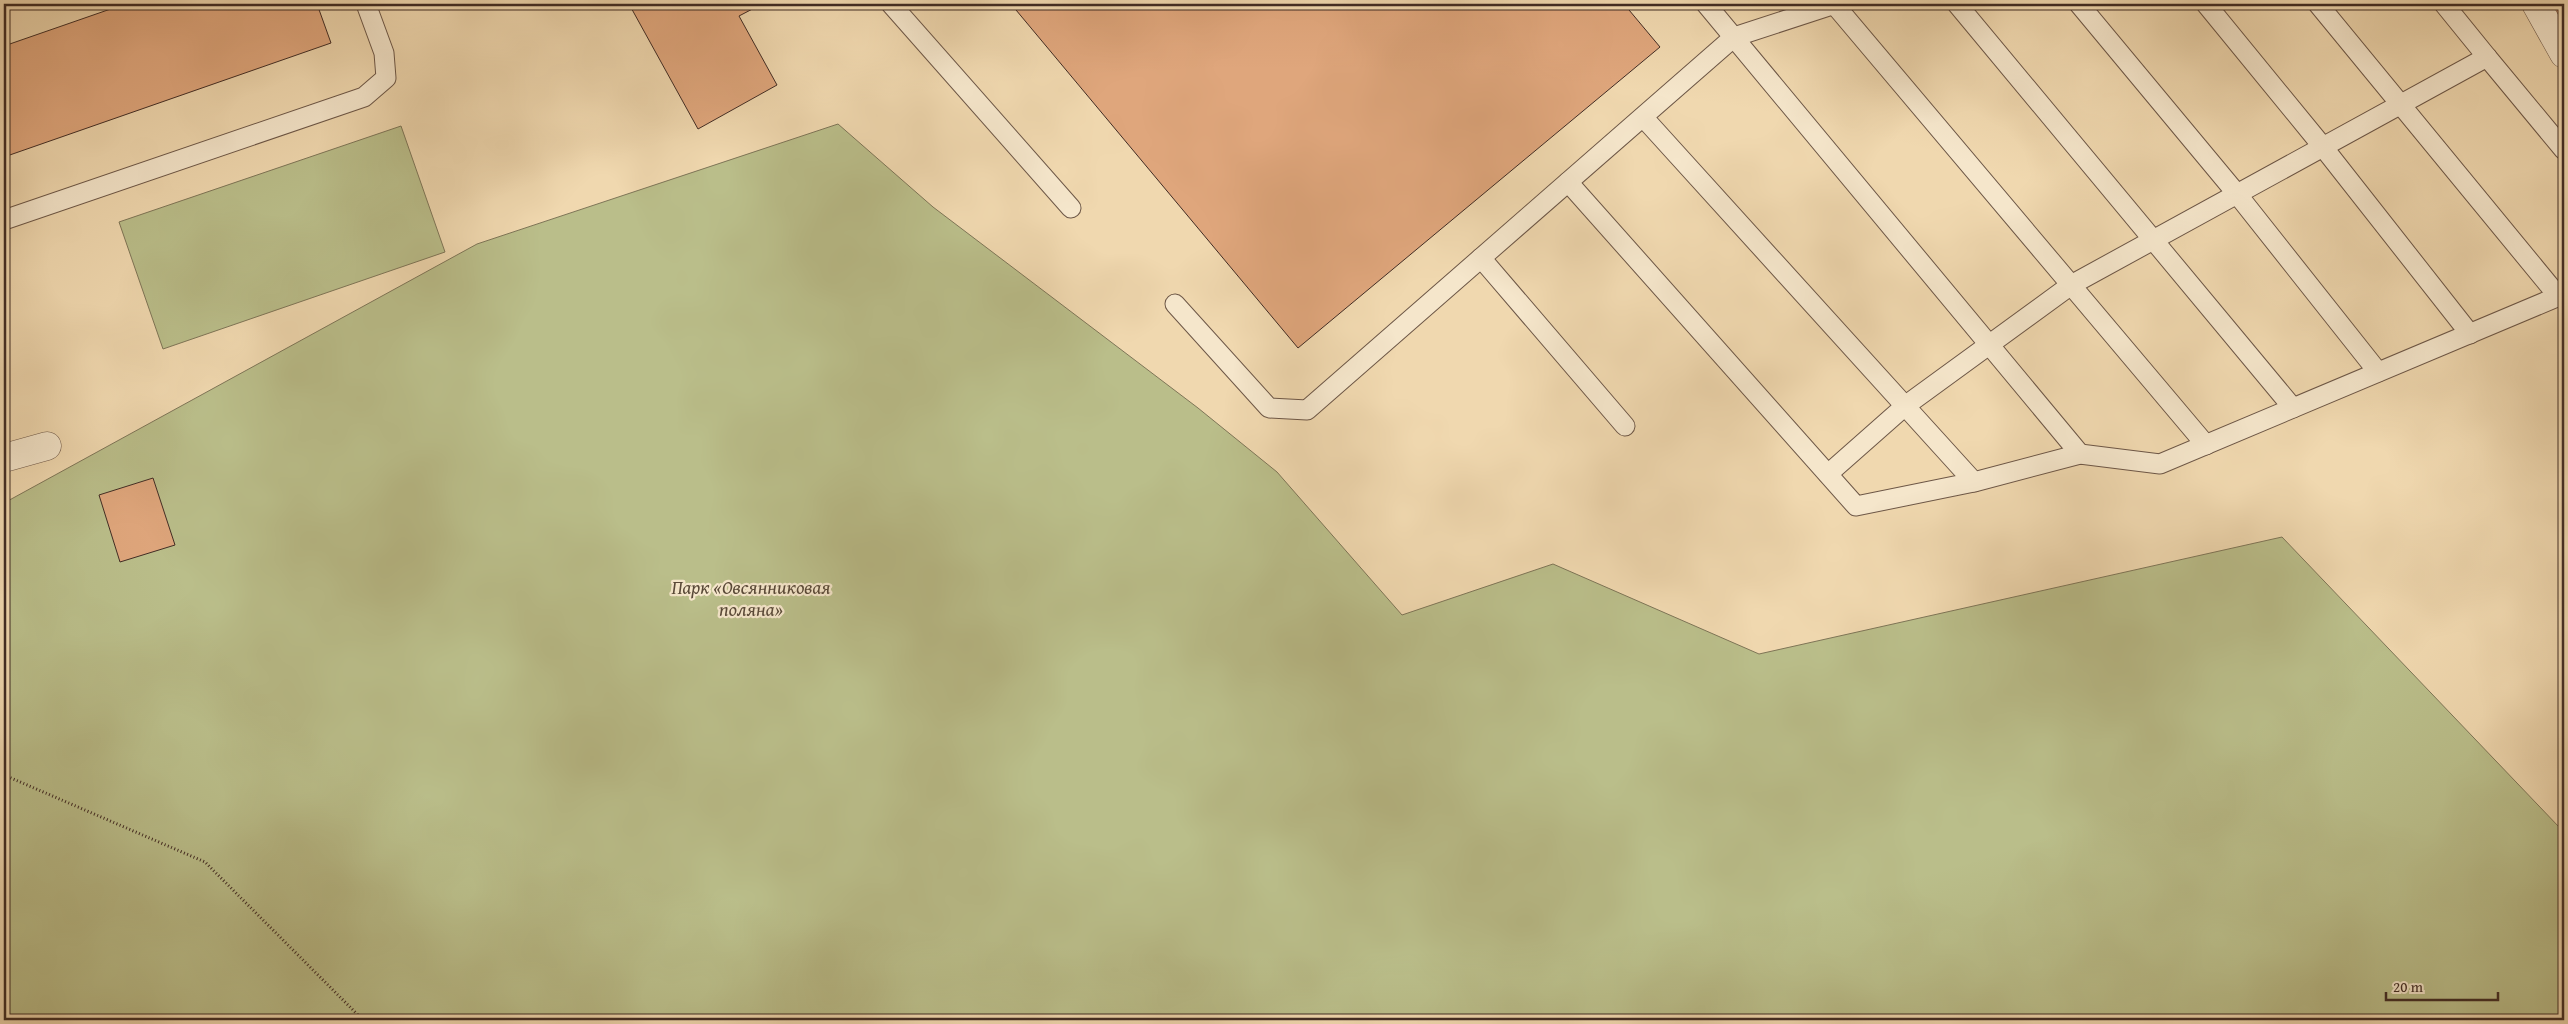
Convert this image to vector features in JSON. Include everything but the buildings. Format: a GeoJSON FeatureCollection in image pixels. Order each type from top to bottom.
{"type":"FeatureCollection","features":[{"type":"Feature","properties":{"kind":"street"},"geometry":{"type":"LineString","coordinates":[[2536,4],[2564,54]]}},
{"type":"Feature","properties":{"kind":"street"},"geometry":{"type":"LineString","coordinates":[[4,458],[47,446]]}},
{"type":"Feature","properties":{"kind":"lane"},"geometry":{"type":"LineString","coordinates":[[4,220],[364,97],[386,78],[384,53],[366,4]]}},
{"type":"Feature","properties":{"kind":"lane"},"geometry":{"type":"LineString","coordinates":[[891,4],[1071,208]]}},
{"type":"Feature","properties":{"kind":"lane"},"geometry":{"type":"LineString","coordinates":[[1706,4],[2080,454]]}},
{"type":"Feature","properties":{"kind":"lane"},"geometry":{"type":"LineString","coordinates":[[1175,304],[1269,408],[1307,410],[1734,38],[1834,4],[2206,445]]}},
{"type":"Feature","properties":{"kind":"lane"},"geometry":{"type":"LineString","coordinates":[[1958,4],[2293,408]]}},
{"type":"Feature","properties":{"kind":"lane"},"geometry":{"type":"LineString","coordinates":[[2079,4],[2237,194],[2378,372]]}},
{"type":"Feature","properties":{"kind":"lane"},"geometry":{"type":"LineString","coordinates":[[2206,4],[2323,147],[2470,334]]}},
{"type":"Feature","properties":{"kind":"lane"},"geometry":{"type":"LineString","coordinates":[[1568,182],[1856,506],[1974,482],[2080,454],[2160,464],[2561,295],[2398,105],[2318,4]]}},
{"type":"Feature","properties":{"kind":"lane"},"geometry":{"type":"LineString","coordinates":[[2444,4],[2564,150]]}},
{"type":"Feature","properties":{"kind":"lane"},"geometry":{"type":"LineString","coordinates":[[1828,474],[1905,406],[2072,286],[2487,56]]}},
{"type":"Feature","properties":{"kind":"lane"},"geometry":{"type":"LineString","coordinates":[[1643,117],[1974,482]]}},
{"type":"Feature","properties":{"kind":"lane"},"geometry":{"type":"LineString","coordinates":[[1481,258],[1625,426]]}},
{"type":"Feature","properties":{"kind":"path"},"geometry":{"type":"LineString","coordinates":[[4,775],[205,862],[363,1020]]}},
{"type":"Feature","properties":{"kind":"green space","name":"Парк «Овсянниковая поляна»"},"geometry":{"type":"Polygon","coordinates":[[[838,124],[933,207],[1198,408],[1277,472],[1402,615],[1553,564],[1759,654],[2282,537],[2559,827],[2564,824],[2564,1020],[4,1020],[4,503],[477,244],[838,124]]]}},
{"type":"Feature","properties":{"kind":"green space"},"geometry":{"type":"Polygon","coordinates":[[[401,126],[445,252],[163,349],[119,222],[401,126]]]}}]}
